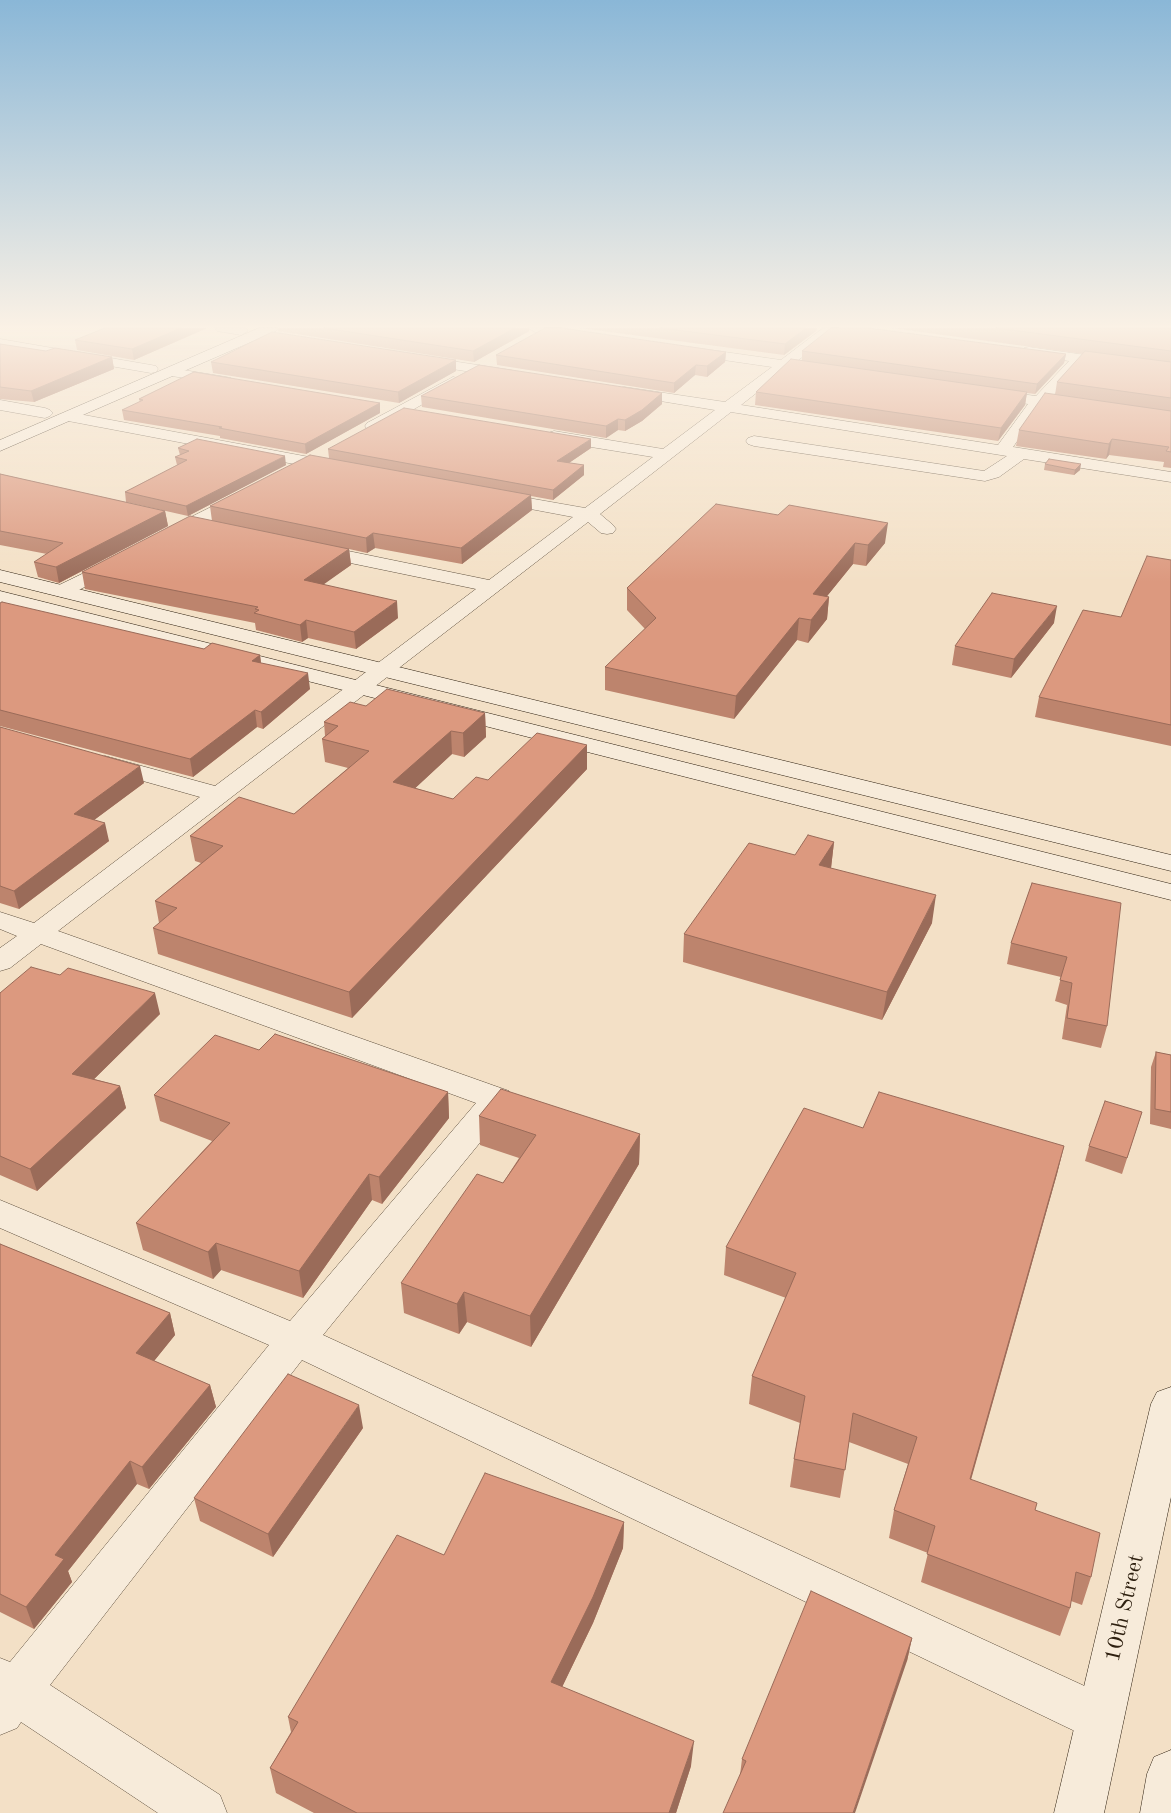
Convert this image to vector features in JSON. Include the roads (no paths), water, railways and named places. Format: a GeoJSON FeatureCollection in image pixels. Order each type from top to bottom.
{"type":"FeatureCollection","features":[{"type":"Feature","properties":{"kind":"street"},"geometry":{"type":"LineString","coordinates":[[0,432],[45,413]]}},
{"type":"Feature","properties":{"kind":"street"},"geometry":{"type":"LineString","coordinates":[[0,446],[78,413]]}},
{"type":"Feature","properties":{"kind":"street"},"geometry":{"type":"LineString","coordinates":[[359,434],[396,413]]}},
{"type":"Feature","properties":{"kind":"street"},"geometry":{"type":"LineString","coordinates":[[0,962],[720,413]]}},
{"type":"Feature","properties":{"kind":"street"},"geometry":{"type":"LineString","coordinates":[[770,413],[1171,477]]}},
{"type":"Feature","properties":{"kind":"street"},"geometry":{"type":"LineString","coordinates":[[1003,450],[1030,413]]}},
{"type":"Feature","properties":{"kind":"street"},"geometry":{"type":"LineString","coordinates":[[68,417],[356,471]]}},
{"type":"Feature","properties":{"kind":"street"},"geometry":{"type":"LineString","coordinates":[[539,433],[666,454]]}},
{"type":"Feature","properties":{"kind":"street"},"geometry":{"type":"LineString","coordinates":[[754,441],[985,476],[994,474],[1022,453]]}},
{"type":"Feature","properties":{"kind":"street"},"geometry":{"type":"LineString","coordinates":[[283,475],[334,448]]}},
{"type":"Feature","properties":{"kind":"street"},"geometry":{"type":"LineString","coordinates":[[156,542],[258,488]]}},
{"type":"Feature","properties":{"kind":"street"},"geometry":{"type":"LineString","coordinates":[[482,494],[589,514],[607,529]]}},
{"type":"Feature","properties":{"kind":"street"},"geometry":{"type":"LineString","coordinates":[[162,517],[220,530]]}},
{"type":"Feature","properties":{"kind":"street"},"geometry":{"type":"LineString","coordinates":[[298,546],[493,587]]}},
{"type":"Feature","properties":{"kind":"street"},"geometry":{"type":"LineString","coordinates":[[62,592],[130,555]]}},
{"type":"Feature","properties":{"kind":"street"},"geometry":{"type":"LineString","coordinates":[[0,576],[1171,863]]}},
{"type":"Feature","properties":{"kind":"street"},"geometry":{"type":"LineString","coordinates":[[6,604],[361,688],[1171,892]]}},
{"type":"Feature","properties":{"kind":"street"},"geometry":{"type":"LineString","coordinates":[[86,758],[220,795]]}},
{"type":"Feature","properties":{"kind":"street"},"geometry":{"type":"LineString","coordinates":[[0,920],[498,1099],[296,1340],[6,1694],[202,1813]]}},
{"type":"Feature","properties":{"kind":"street"},"geometry":{"type":"LineString","coordinates":[[0,1213],[296,1340],[1100,1718]]}},
{"type":"Feature","properties":{"kind":"street","name":"10th Street"},"geometry":{"type":"LineString","coordinates":[[1079,1813],[1171,1404]]}},
{"type":"Feature","properties":{"kind":"street"},"geometry":{"type":"LineString","coordinates":[[1165,1813],[1171,1774]]}}]}
